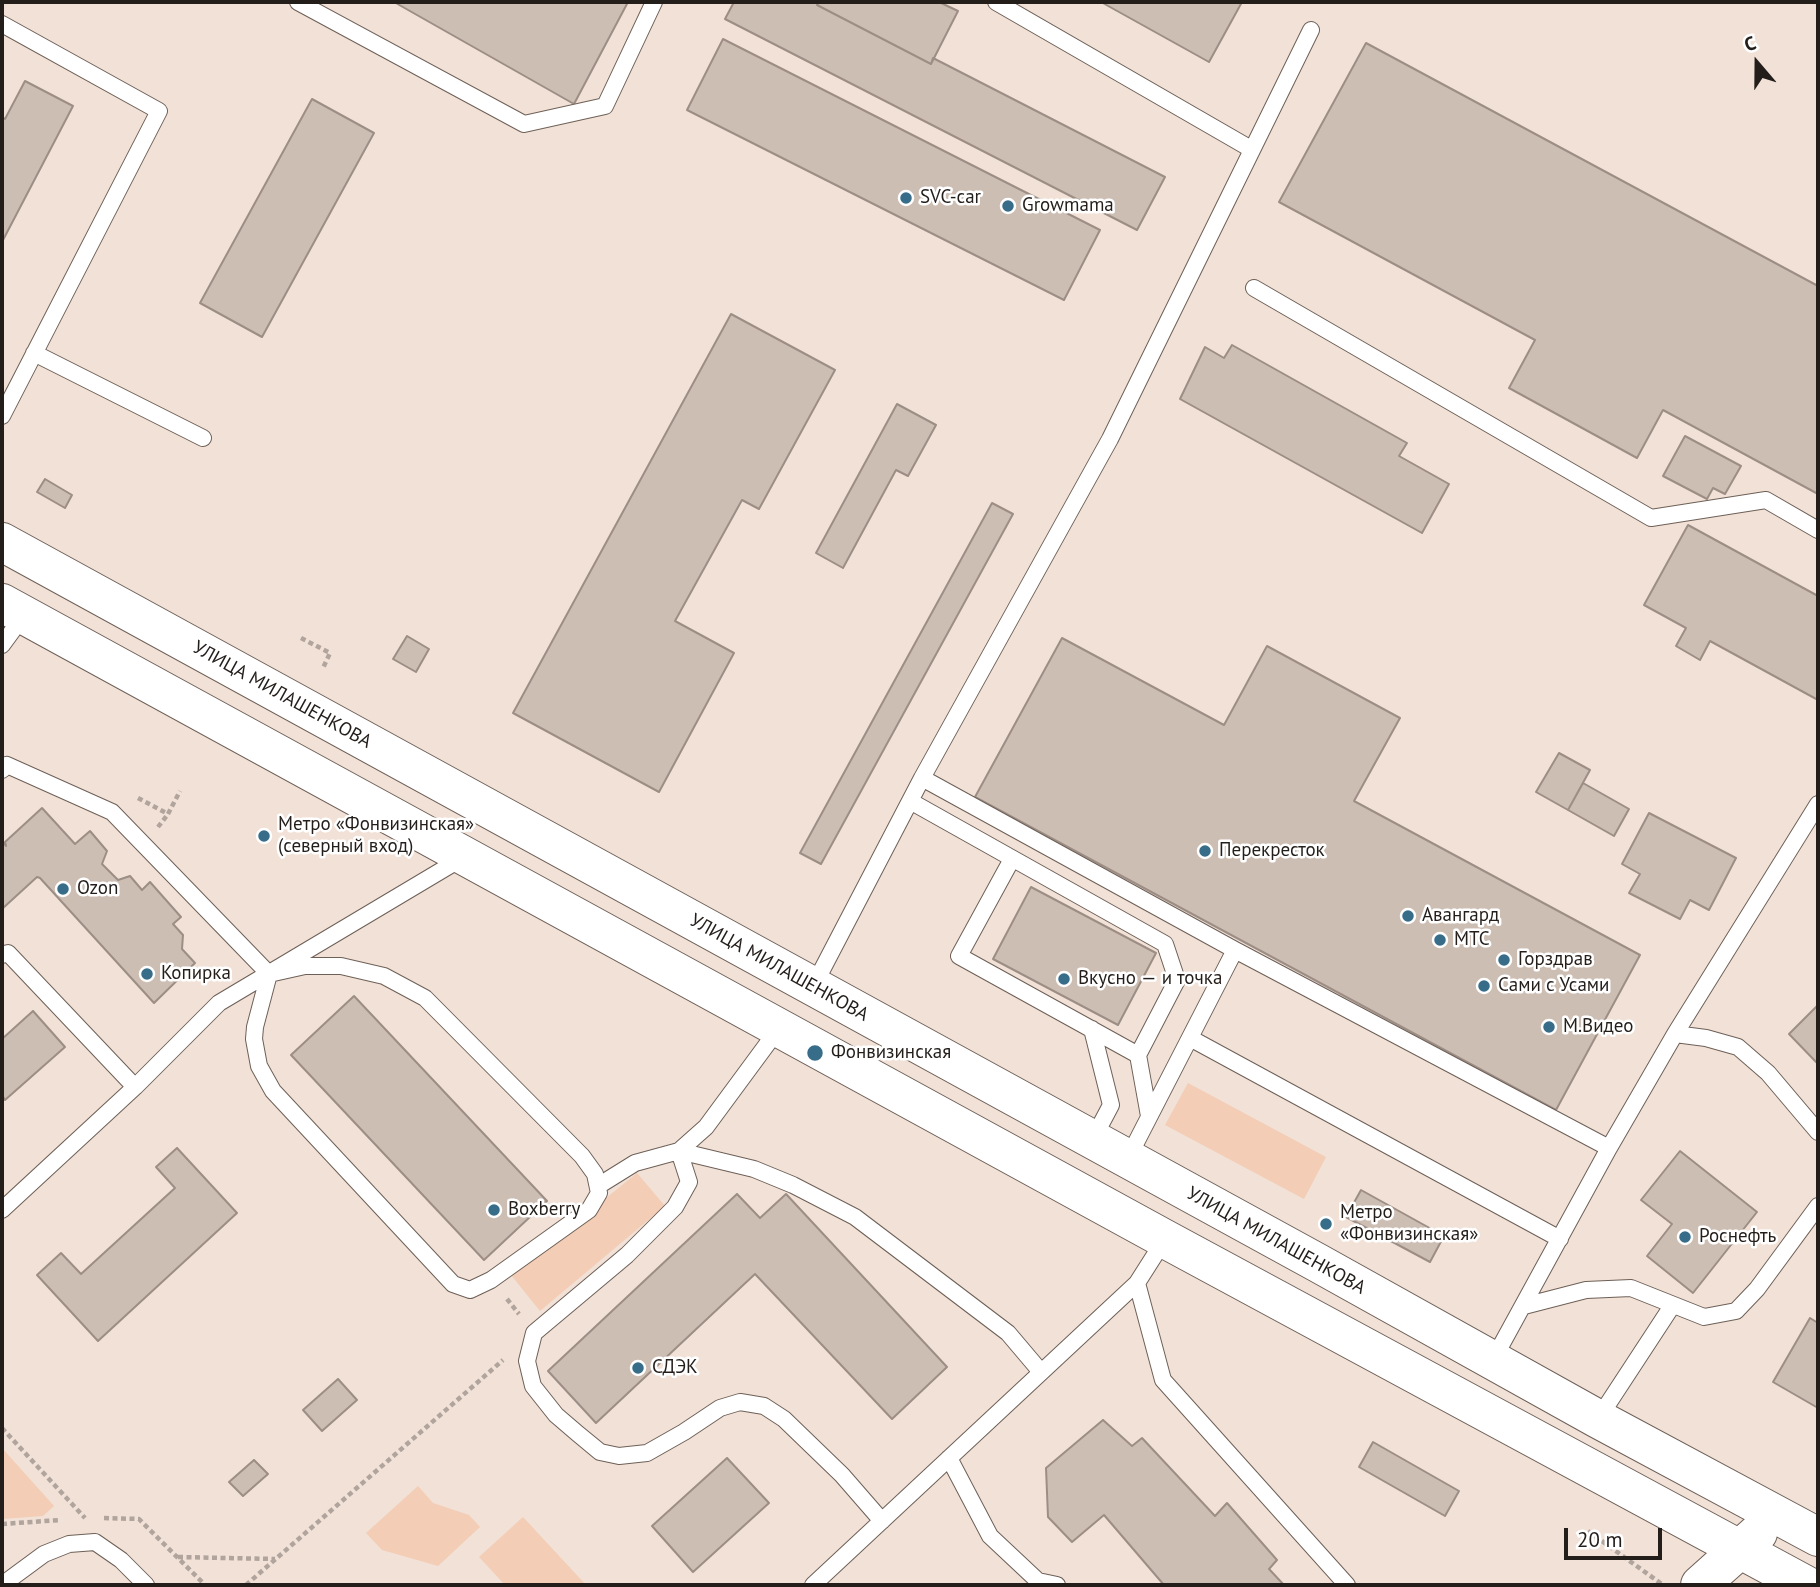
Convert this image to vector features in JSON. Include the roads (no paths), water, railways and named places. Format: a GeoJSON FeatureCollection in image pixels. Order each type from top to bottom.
{"type":"FeatureCollection","features":[{"type":"Feature","properties":{"kind":"main road","name":"УЛИЦА МИЛАШЕНКОВА"},"geometry":{"type":"LineString","coordinates":[[2,542],[1598,1419],[1818,1537]]}},
{"type":"Feature","properties":{"kind":"main road"},"geometry":{"type":"LineString","coordinates":[[13,609],[1805,1585]]}},
{"type":"Feature","properties":{"kind":"main road"},"geometry":{"type":"LineString","coordinates":[[1700,1585],[1778,1515]]}},
{"type":"Feature","properties":{"kind":"lane"},"geometry":{"type":"LineString","coordinates":[[298,2],[524,124],[605,106],[654,2]]}},
{"type":"Feature","properties":{"kind":"lane"},"geometry":{"type":"LineString","coordinates":[[996,2],[1251,149]]}},
{"type":"Feature","properties":{"kind":"lane"},"geometry":{"type":"LineString","coordinates":[[2,24],[159,111],[2,416]]}},
{"type":"Feature","properties":{"kind":"lane"},"geometry":{"type":"LineString","coordinates":[[813,987],[922,778],[1110,439],[1311,30]]}},
{"type":"Feature","properties":{"kind":"lane"},"geometry":{"type":"LineString","coordinates":[[1254,288],[1651,518],[1766,500],[1818,530]]}},
{"type":"Feature","properties":{"kind":"lane"},"geometry":{"type":"LineString","coordinates":[[34,353],[203,439]]}},
{"type":"Feature","properties":{"kind":"lane"},"geometry":{"type":"LineString","coordinates":[[2,645],[13,609]]}},
{"type":"Feature","properties":{"kind":"lane"},"geometry":{"type":"LineString","coordinates":[[2,770],[7,765],[112,812],[270,974]]}},
{"type":"Feature","properties":{"kind":"lane"},"geometry":{"type":"LineString","coordinates":[[922,778],[1235,950],[1609,1148]]}},
{"type":"Feature","properties":{"kind":"lane"},"geometry":{"type":"LineString","coordinates":[[910,801],[1165,944],[1177,980],[1138,1055],[1149,1116]]}},
{"type":"Feature","properties":{"kind":"lane"},"geometry":{"type":"LineString","coordinates":[[1493,1360],[1675,1034],[1818,804]]}},
{"type":"Feature","properties":{"kind":"lane"},"geometry":{"type":"LineString","coordinates":[[2,1210],[135,1087],[219,1003],[466,857]]}},
{"type":"Feature","properties":{"kind":"lane"},"geometry":{"type":"LineString","coordinates":[[1012,859],[959,956],[1138,1055]]}},
{"type":"Feature","properties":{"kind":"lane"},"geometry":{"type":"LineString","coordinates":[[1127,1160],[1235,950]]}},
{"type":"Feature","properties":{"kind":"lane"},"geometry":{"type":"LineString","coordinates":[[2,955],[8,953],[135,1087]]}},
{"type":"Feature","properties":{"kind":"lane"},"geometry":{"type":"LineString","coordinates":[[305,966],[341,966],[384,976],[425,998],[582,1156],[595,1174],[599,1193],[589,1209],[491,1280],[470,1290],[453,1284],[273,1091],[259,1066],[254,1039],[270,974],[305,966]]}},
{"type":"Feature","properties":{"kind":"lane"},"geometry":{"type":"LineString","coordinates":[[598,1186],[635,1163],[679,1151],[706,1127],[779,1028]]}},
{"type":"Feature","properties":{"kind":"lane"},"geometry":{"type":"LineString","coordinates":[[1092,1029],[1111,1105],[1092,1141]]}},
{"type":"Feature","properties":{"kind":"lane"},"geometry":{"type":"LineString","coordinates":[[1675,1034],[1706,1038],[1738,1047],[1768,1073],[1818,1132]]}},
{"type":"Feature","properties":{"kind":"lane"},"geometry":{"type":"LineString","coordinates":[[1190,1038],[1560,1239]]}},
{"type":"Feature","properties":{"kind":"lane"},"geometry":{"type":"LineString","coordinates":[[679,1151],[689,1182],[675,1207],[627,1255],[534,1333],[527,1361],[533,1386],[555,1415],[600,1452],[619,1456],[647,1453],[720,1408],[740,1402],[764,1406],[784,1419],[842,1475],[881,1521]]}},
{"type":"Feature","properties":{"kind":"lane"},"geometry":{"type":"LineString","coordinates":[[679,1151],[754,1169],[793,1185],[855,1217],[1008,1333],[1041,1372]]}},
{"type":"Feature","properties":{"kind":"lane"},"geometry":{"type":"LineString","coordinates":[[1524,1306],[1586,1290],[1631,1288],[1704,1317],[1736,1311],[1757,1289],[1818,1206]]}},
{"type":"Feature","properties":{"kind":"lane"},"geometry":{"type":"LineString","coordinates":[[813,1585],[1137,1283],[1166,1239]]}},
{"type":"Feature","properties":{"kind":"lane"},"geometry":{"type":"LineString","coordinates":[[1137,1283],[1163,1380],[1346,1585]]}},
{"type":"Feature","properties":{"kind":"lane"},"geometry":{"type":"LineString","coordinates":[[1598,1419],[1672,1306]]}},
{"type":"Feature","properties":{"kind":"lane"},"geometry":{"type":"LineString","coordinates":[[949,1458],[990,1536],[1038,1581],[1057,1585]]}},
{"type":"Feature","properties":{"kind":"lane"},"geometry":{"type":"LineString","coordinates":[[2,1585],[44,1554],[69,1544],[95,1542],[121,1560],[146,1585]]}},
{"type":"Feature","properties":{"kind":"place","name":"SVC-car"},"geometry":{"type":"Point","coordinates":[906,198]}},
{"type":"Feature","properties":{"kind":"place","name":"Growmama"},"geometry":{"type":"Point","coordinates":[1008,206]}},
{"type":"Feature","properties":{"kind":"place","name":"Метро «Фонвизинская» (северный вход)"},"geometry":{"type":"Point","coordinates":[264,836]}},
{"type":"Feature","properties":{"kind":"place","name":"Перекресток"},"geometry":{"type":"Point","coordinates":[1205,851]}},
{"type":"Feature","properties":{"kind":"place","name":"Ozon"},"geometry":{"type":"Point","coordinates":[63,889]}},
{"type":"Feature","properties":{"kind":"place","name":"Авангард"},"geometry":{"type":"Point","coordinates":[1408,916]}},
{"type":"Feature","properties":{"kind":"place","name":"МТС"},"geometry":{"type":"Point","coordinates":[1440,940]}},
{"type":"Feature","properties":{"kind":"place","name":"Горздрав"},"geometry":{"type":"Point","coordinates":[1504,960]}},
{"type":"Feature","properties":{"kind":"place","name":"Копирка"},"geometry":{"type":"Point","coordinates":[147,974]}},
{"type":"Feature","properties":{"kind":"place","name":"Вкусно — и точка"},"geometry":{"type":"Point","coordinates":[1064,979]}},
{"type":"Feature","properties":{"kind":"place","name":"Сами с Усами"},"geometry":{"type":"Point","coordinates":[1484,986]}},
{"type":"Feature","properties":{"kind":"place","name":"М.Видео"},"geometry":{"type":"Point","coordinates":[1549,1027]}},
{"type":"Feature","properties":{"kind":"place","name":"Фонвизинская"},"geometry":{"type":"Point","coordinates":[815,1053]}},
{"type":"Feature","properties":{"kind":"place","name":"Boxberry"},"geometry":{"type":"Point","coordinates":[494,1210]}},
{"type":"Feature","properties":{"kind":"place","name":"Метро «Фонвизинская»"},"geometry":{"type":"Point","coordinates":[1326,1224]}},
{"type":"Feature","properties":{"kind":"place","name":"Роснефть"},"geometry":{"type":"Point","coordinates":[1685,1237]}},
{"type":"Feature","properties":{"kind":"place","name":"СДЭК"},"geometry":{"type":"Point","coordinates":[638,1368]}}]}
